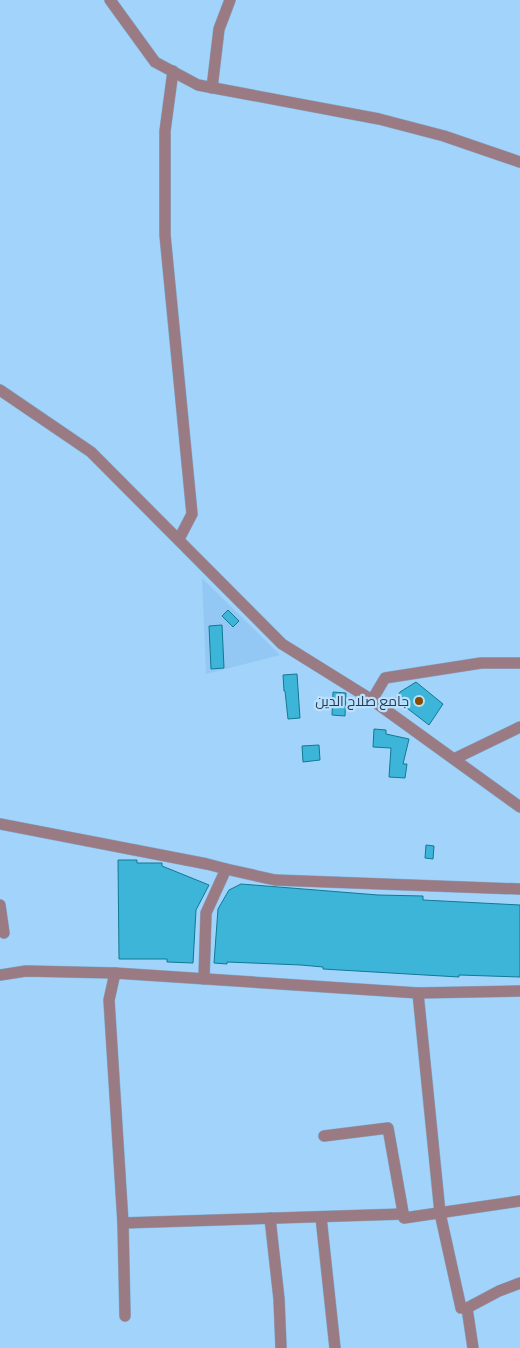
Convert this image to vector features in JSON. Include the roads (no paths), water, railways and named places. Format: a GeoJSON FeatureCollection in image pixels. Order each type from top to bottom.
{"type":"FeatureCollection","features":[{"type":"Feature","properties":{"kind":"street"},"geometry":{"type":"LineString","coordinates":[[110,0],[156,62],[198,85],[379,119],[444,136],[520,162]]}},
{"type":"Feature","properties":{"kind":"street"},"geometry":{"type":"LineString","coordinates":[[212,88],[219,29],[230,0]]}},
{"type":"Feature","properties":{"kind":"street"},"geometry":{"type":"LineString","coordinates":[[173,72],[165,131],[165,235],[192,514],[179,539]]}},
{"type":"Feature","properties":{"kind":"street"},"geometry":{"type":"LineString","coordinates":[[0,390],[91,452],[282,644],[372,700],[520,807]]}},
{"type":"Feature","properties":{"kind":"street"},"geometry":{"type":"LineString","coordinates":[[372,700],[385,678],[481,663],[520,663]]}},
{"type":"Feature","properties":{"kind":"street"},"geometry":{"type":"LineString","coordinates":[[454,759],[520,727]]}},
{"type":"Feature","properties":{"kind":"street"},"geometry":{"type":"LineString","coordinates":[[0,824],[190,860],[275,880],[520,889]]}},
{"type":"Feature","properties":{"kind":"street"},"geometry":{"type":"LineString","coordinates":[[204,979],[206,913],[226,869]]}},
{"type":"Feature","properties":{"kind":"street"},"geometry":{"type":"LineString","coordinates":[[0,905],[4,933]]}},
{"type":"Feature","properties":{"kind":"street"},"geometry":{"type":"LineString","coordinates":[[0,975],[26,971],[115,973],[418,993],[520,991]]}},
{"type":"Feature","properties":{"kind":"street"},"geometry":{"type":"LineString","coordinates":[[115,973],[109,1000],[123,1223],[125,1316]]}},
{"type":"Feature","properties":{"kind":"street"},"geometry":{"type":"LineString","coordinates":[[418,993],[440,1213],[461,1308],[466,1308],[499,1291],[520,1283]]}},
{"type":"Feature","properties":{"kind":"street"},"geometry":{"type":"LineString","coordinates":[[324,1136],[388,1128],[404,1218],[520,1201]]}},
{"type":"Feature","properties":{"kind":"street"},"geometry":{"type":"LineString","coordinates":[[123,1223],[403,1214]]}},
{"type":"Feature","properties":{"kind":"street"},"geometry":{"type":"LineString","coordinates":[[321,1217],[335,1348]]}},
{"type":"Feature","properties":{"kind":"street"},"geometry":{"type":"LineString","coordinates":[[270,1218],[279,1299],[281,1348]]}},
{"type":"Feature","properties":{"kind":"street"},"geometry":{"type":"LineString","coordinates":[[466,1308],[473,1348]]}},
{"type":"Feature","properties":{"kind":"place","name":"جامع صلاح الدين"},"geometry":{"type":"Point","coordinates":[419,701]}}]}
